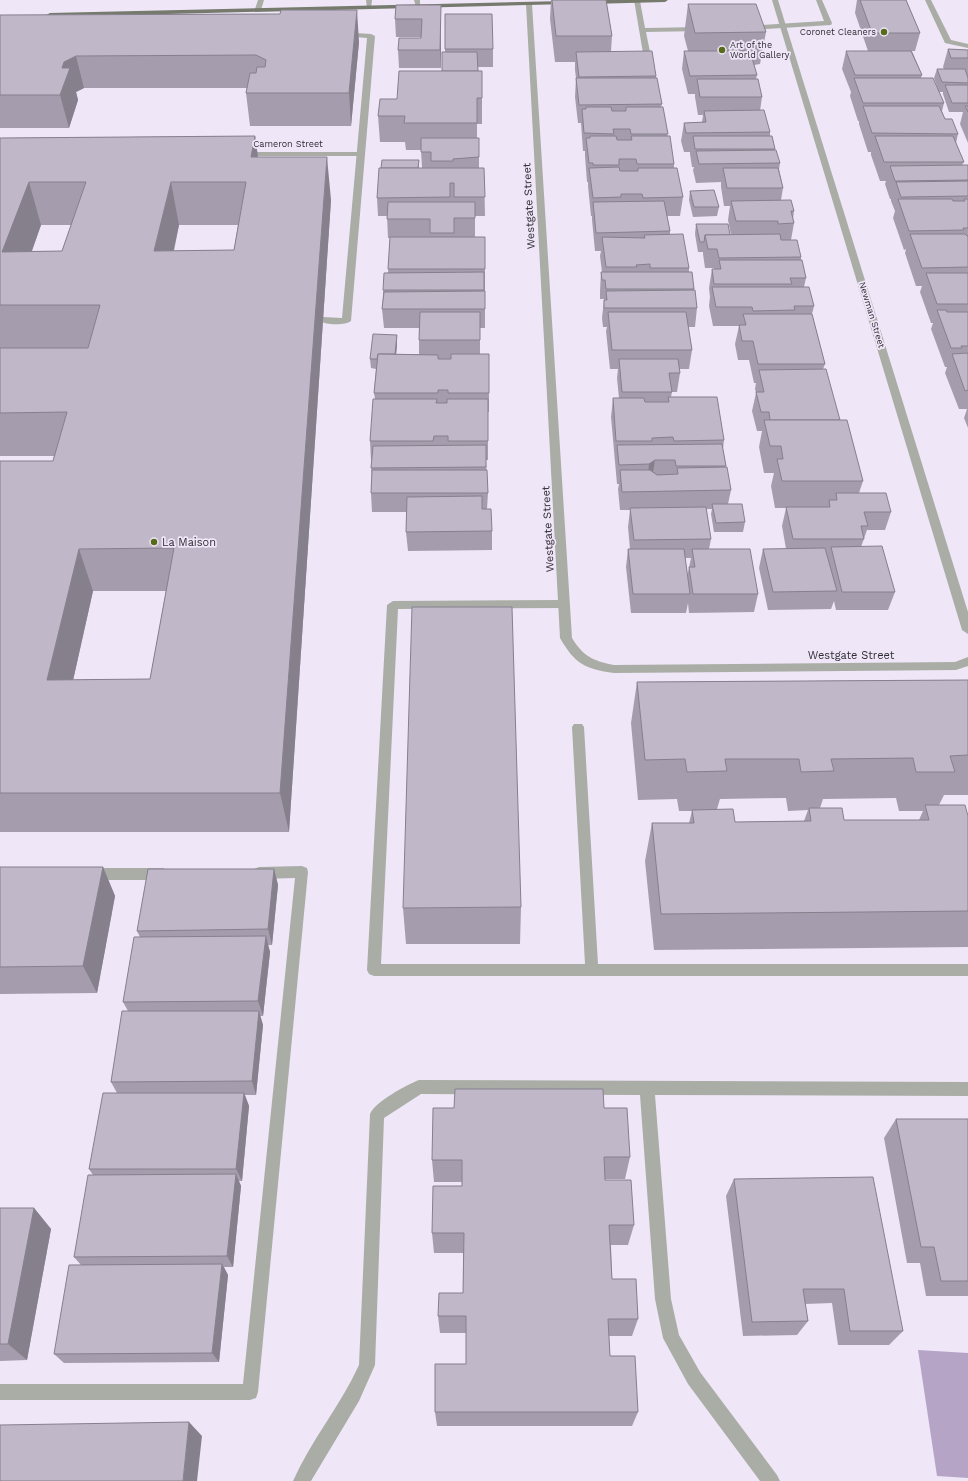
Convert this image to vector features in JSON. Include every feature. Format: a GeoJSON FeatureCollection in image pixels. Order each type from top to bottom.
{"type":"FeatureCollection","features":[{"type":"Feature","properties":{"kind":"main road"},"geometry":{"type":"LineString","coordinates":[[589,1],[665,0]]}},
{"type":"Feature","properties":{"kind":"main road"},"geometry":{"type":"LineString","coordinates":[[45,17],[258,10],[308,12],[369,4],[504,2],[529,4],[577,2]]}},
{"type":"Feature","properties":{"kind":"street"},"geometry":{"type":"LineString","coordinates":[[258,10],[261,0]]}},
{"type":"Feature","properties":{"kind":"street","name":"Newman Street"},"geometry":{"type":"LineString","coordinates":[[775,0],[968,630]]}},
{"type":"Feature","properties":{"kind":"street"},"geometry":{"type":"LineString","coordinates":[[741,29],[828,24],[819,0]]}},
{"type":"Feature","properties":{"kind":"street"},"geometry":{"type":"LineString","coordinates":[[928,0],[948,41],[968,46]]}},
{"type":"Feature","properties":{"kind":"street"},"geometry":{"type":"LineString","coordinates":[[636,1],[647,58]]}},
{"type":"Feature","properties":{"kind":"street","name":"Westgate Street"},"geometry":{"type":"LineString","coordinates":[[529,4],[566,638],[576,655],[590,665],[614,669],[956,666],[968,661]]}},
{"type":"Feature","properties":{"kind":"street"},"geometry":{"type":"LineString","coordinates":[[642,30],[710,29]]}},
{"type":"Feature","properties":{"kind":"street"},"geometry":{"type":"LineString","coordinates":[[323,320],[346,321],[371,36],[333,33]]}},
{"type":"Feature","properties":{"kind":"street","name":"Cameron Street"},"geometry":{"type":"LineString","coordinates":[[235,154],[361,154]]}},
{"type":"Feature","properties":{"kind":"street"},"geometry":{"type":"LineString","coordinates":[[564,604],[393,605],[374,970],[968,970]]}},
{"type":"Feature","properties":{"kind":"street"},"geometry":{"type":"LineString","coordinates":[[578,727],[592,970]]}},
{"type":"Feature","properties":{"kind":"street"},"geometry":{"type":"LineString","coordinates":[[0,1392],[250,1392],[302,872],[246,873]]}},
{"type":"Feature","properties":{"kind":"street"},"geometry":{"type":"LineString","coordinates":[[72,874],[175,874]]}},
{"type":"Feature","properties":{"kind":"street"},"geometry":{"type":"LineString","coordinates":[[302,1481],[313,1458],[359,1386],[367,1365],[378,1114],[398,1099],[419,1087],[968,1089]]}},
{"type":"Feature","properties":{"kind":"street"},"geometry":{"type":"LineString","coordinates":[[646,1088],[663,1299],[671,1338],[694,1378],[771,1481]]}},
{"type":"Feature","properties":{"kind":"shaded area"},"geometry":{"type":"Polygon","coordinates":[[[918,1350],[968,1353],[968,1478],[937,1476],[918,1350]]]}},
{"type":"Feature","properties":{"kind":"building"},"geometry":{"type":"Polygon","coordinates":[[[552,0],[606,0],[612,36],[556,36],[552,0]]]}},
{"type":"Feature","properties":{"kind":"building"},"geometry":{"type":"Polygon","coordinates":[[[860,0],[906,0],[920,33],[872,33],[860,0]]]}},
{"type":"Feature","properties":{"kind":"building"},"geometry":{"type":"Polygon","coordinates":[[[688,4],[756,4],[766,32],[695,33],[688,4]]]}},
{"type":"Feature","properties":{"kind":"building"},"geometry":{"type":"Polygon","coordinates":[[[396,5],[441,5],[440,50],[398,50],[399,38],[421,38],[422,19],[395,19],[396,5]]]}},
{"type":"Feature","properties":{"kind":"building"},"geometry":{"type":"Polygon","coordinates":[[[281,10],[357,10],[349,93],[246,93],[250,73],[256,73],[257,67],[265,67],[266,60],[256,55],[76,56],[64,62],[62,68],[70,68],[60,95],[0,95],[0,15],[280,14],[281,10]]]}},
{"type":"Feature","properties":{"kind":"building"},"geometry":{"type":"Polygon","coordinates":[[[445,14],[492,14],[493,49],[445,49],[445,14]]]}},
{"type":"Feature","properties":{"kind":"building"},"geometry":{"type":"Polygon","coordinates":[[[948,49],[968,50],[968,58],[951,58],[948,49]]]}},
{"type":"Feature","properties":{"kind":"building"},"geometry":{"type":"Polygon","coordinates":[[[652,51],[656,76],[579,77],[576,52],[652,51]]]}},
{"type":"Feature","properties":{"kind":"building"},"geometry":{"type":"Polygon","coordinates":[[[684,51],[750,51],[757,75],[690,76],[684,51]]]}},
{"type":"Feature","properties":{"kind":"building"},"geometry":{"type":"Polygon","coordinates":[[[846,51],[911,51],[922,75],[855,75],[846,51]]]}},
{"type":"Feature","properties":{"kind":"building"},"geometry":{"type":"Polygon","coordinates":[[[442,52],[477,52],[478,71],[442,71],[442,52]]]}},
{"type":"Feature","properties":{"kind":"building"},"geometry":{"type":"Polygon","coordinates":[[[937,69],[965,69],[968,83],[942,82],[937,69]]]}},
{"type":"Feature","properties":{"kind":"building"},"geometry":{"type":"Polygon","coordinates":[[[399,71],[482,71],[482,98],[477,98],[477,123],[404,123],[405,116],[378,116],[380,99],[397,99],[399,71]]]}},
{"type":"Feature","properties":{"kind":"building"},"geometry":{"type":"Polygon","coordinates":[[[576,78],[657,78],[662,104],[579,105],[576,78]]]}},
{"type":"Feature","properties":{"kind":"building"},"geometry":{"type":"Polygon","coordinates":[[[854,78],[933,78],[944,103],[863,103],[854,78]]]}},
{"type":"Feature","properties":{"kind":"building"},"geometry":{"type":"Polygon","coordinates":[[[697,79],[758,79],[762,97],[700,97],[697,79]]]}},
{"type":"Feature","properties":{"kind":"building"},"geometry":{"type":"Polygon","coordinates":[[[945,85],[968,85],[968,103],[952,103],[945,85]]]}},
{"type":"Feature","properties":{"kind":"building"},"geometry":{"type":"Polygon","coordinates":[[[863,106],[939,106],[945,119],[952,119],[958,134],[872,133],[863,106]]]}},
{"type":"Feature","properties":{"kind":"building"},"geometry":{"type":"Polygon","coordinates":[[[586,107],[611,107],[612,111],[626,111],[626,107],[663,107],[668,134],[631,134],[630,129],[613,129],[614,134],[584,133],[582,109],[586,109],[586,107]]]}},
{"type":"Feature","properties":{"kind":"building"},"geometry":{"type":"Polygon","coordinates":[[[764,110],[770,132],[686,133],[684,123],[706,122],[704,111],[764,110]]]}},
{"type":"Feature","properties":{"kind":"building","name":"La Maison"},"geometry":{"type":"Polygon","coordinates":[[[255,136],[251,157],[327,157],[280,793],[0,793],[0,461],[53,461],[67,412],[0,413],[0,348],[88,348],[100,305],[0,305],[0,138],[255,136]],[[29,182],[2,252],[62,251],[86,182],[29,182]],[[171,182],[154,251],[234,250],[246,182],[171,182]],[[174,548],[79,549],[47,680],[150,679],[174,548]]]}},
{"type":"Feature","properties":{"kind":"building"},"geometry":{"type":"Polygon","coordinates":[[[590,136],[616,136],[617,140],[632,140],[631,136],[670,136],[674,164],[637,164],[636,159],[619,159],[619,165],[593,165],[593,163],[589,163],[586,138],[590,138],[590,136]]]}},
{"type":"Feature","properties":{"kind":"building"},"geometry":{"type":"Polygon","coordinates":[[[693,136],[772,136],[775,149],[695,149],[693,136]]]}},
{"type":"Feature","properties":{"kind":"building"},"geometry":{"type":"Polygon","coordinates":[[[875,136],[953,136],[964,162],[884,162],[875,136]]]}},
{"type":"Feature","properties":{"kind":"building"},"geometry":{"type":"Polygon","coordinates":[[[421,138],[479,138],[479,157],[453,159],[453,161],[431,161],[431,152],[421,152],[421,138]]]}},
{"type":"Feature","properties":{"kind":"building"},"geometry":{"type":"Polygon","coordinates":[[[776,150],[780,163],[699,164],[696,151],[776,150]]]}},
{"type":"Feature","properties":{"kind":"building"},"geometry":{"type":"Polygon","coordinates":[[[382,160],[419,160],[418,168],[381,168],[382,160]]]}},
{"type":"Feature","properties":{"kind":"building"},"geometry":{"type":"Polygon","coordinates":[[[968,165],[968,180],[895,181],[890,166],[968,165]]]}},
{"type":"Feature","properties":{"kind":"building"},"geometry":{"type":"Polygon","coordinates":[[[619,167],[620,171],[638,171],[638,168],[677,168],[683,197],[643,198],[642,194],[621,194],[621,197],[593,198],[589,168],[619,167]]]}},
{"type":"Feature","properties":{"kind":"building"},"geometry":{"type":"Polygon","coordinates":[[[379,168],[484,168],[485,197],[454,197],[454,183],[450,183],[450,197],[377,198],[379,168]]]}},
{"type":"Feature","properties":{"kind":"building"},"geometry":{"type":"Polygon","coordinates":[[[723,168],[778,168],[783,188],[727,188],[723,168]]]}},
{"type":"Feature","properties":{"kind":"building"},"geometry":{"type":"Polygon","coordinates":[[[968,181],[968,196],[901,197],[896,182],[968,181]]]}},
{"type":"Feature","properties":{"kind":"building"},"geometry":{"type":"Polygon","coordinates":[[[714,190],[719,207],[694,207],[690,191],[714,190]]]}},
{"type":"Feature","properties":{"kind":"building"},"geometry":{"type":"Polygon","coordinates":[[[898,199],[952,199],[953,201],[965,201],[964,199],[968,199],[968,228],[963,228],[964,230],[909,231],[898,199]]]}},
{"type":"Feature","properties":{"kind":"building"},"geometry":{"type":"Polygon","coordinates":[[[791,200],[794,211],[791,211],[794,223],[778,224],[778,221],[736,221],[731,201],[791,200]]]}},
{"type":"Feature","properties":{"kind":"building"},"geometry":{"type":"Polygon","coordinates":[[[664,201],[670,231],[596,233],[593,202],[664,201]]]}},
{"type":"Feature","properties":{"kind":"building"},"geometry":{"type":"Polygon","coordinates":[[[388,202],[475,202],[475,218],[454,218],[454,233],[430,233],[430,219],[387,219],[388,202]]]}},
{"type":"Feature","properties":{"kind":"building"},"geometry":{"type":"Polygon","coordinates":[[[696,224],[728,224],[730,235],[705,235],[704,242],[700,242],[696,224]]]}},
{"type":"Feature","properties":{"kind":"building"},"geometry":{"type":"Polygon","coordinates":[[[683,234],[689,268],[650,268],[650,264],[636,265],[637,267],[606,267],[602,237],[645,238],[644,235],[683,234]]]}},
{"type":"Feature","properties":{"kind":"building"},"geometry":{"type":"Polygon","coordinates":[[[780,234],[781,240],[797,240],[801,257],[719,258],[717,249],[708,249],[705,235],[780,234]]]}},
{"type":"Feature","properties":{"kind":"building"},"geometry":{"type":"Polygon","coordinates":[[[910,234],[965,234],[968,236],[968,267],[922,268],[910,234]]]}},
{"type":"Feature","properties":{"kind":"building"},"geometry":{"type":"Polygon","coordinates":[[[390,237],[485,237],[485,269],[388,269],[390,237]]]}},
{"type":"Feature","properties":{"kind":"building"},"geometry":{"type":"Polygon","coordinates":[[[719,260],[802,260],[806,278],[790,278],[792,284],[714,284],[712,269],[721,269],[719,260]]]}},
{"type":"Feature","properties":{"kind":"building"},"geometry":{"type":"Polygon","coordinates":[[[484,272],[484,290],[383,290],[384,273],[484,272]]]}},
{"type":"Feature","properties":{"kind":"building"},"geometry":{"type":"Polygon","coordinates":[[[601,272],[692,272],[694,289],[606,289],[605,280],[602,280],[601,272]]]}},
{"type":"Feature","properties":{"kind":"building"},"geometry":{"type":"Polygon","coordinates":[[[926,273],[968,273],[968,304],[937,304],[926,273]]]}},
{"type":"Feature","properties":{"kind":"building"},"geometry":{"type":"Polygon","coordinates":[[[712,287],[809,287],[814,306],[794,306],[795,310],[753,311],[752,307],[716,307],[712,287]]]}},
{"type":"Feature","properties":{"kind":"building"},"geometry":{"type":"Polygon","coordinates":[[[695,290],[697,308],[604,308],[604,300],[607,300],[606,291],[695,290]]]}},
{"type":"Feature","properties":{"kind":"building"},"geometry":{"type":"Polygon","coordinates":[[[485,291],[485,309],[382,309],[384,292],[485,291]]]}},
{"type":"Feature","properties":{"kind":"building"},"geometry":{"type":"Polygon","coordinates":[[[937,310],[946,310],[947,312],[968,312],[968,346],[961,346],[962,348],[951,348],[937,310]]]}},
{"type":"Feature","properties":{"kind":"building"},"geometry":{"type":"Polygon","coordinates":[[[420,312],[480,312],[480,340],[419,340],[420,312]]]}},
{"type":"Feature","properties":{"kind":"building"},"geometry":{"type":"Polygon","coordinates":[[[608,312],[686,312],[692,350],[612,350],[608,312]]]}},
{"type":"Feature","properties":{"kind":"building"},"geometry":{"type":"Polygon","coordinates":[[[743,314],[812,314],[825,364],[758,364],[753,341],[742,341],[739,325],[746,325],[743,314]]]}},
{"type":"Feature","properties":{"kind":"building"},"geometry":{"type":"Polygon","coordinates":[[[373,334],[397,335],[395,354],[378,354],[377,359],[370,359],[373,334]]]}},
{"type":"Feature","properties":{"kind":"building"},"geometry":{"type":"Polygon","coordinates":[[[968,353],[968,390],[965,391],[952,354],[968,353]]]}},
{"type":"Feature","properties":{"kind":"building"},"geometry":{"type":"Polygon","coordinates":[[[378,354],[438,355],[438,359],[451,359],[451,354],[489,354],[489,393],[448,393],[448,390],[438,390],[438,393],[374,393],[378,354]]]}},
{"type":"Feature","properties":{"kind":"building"},"geometry":{"type":"Polygon","coordinates":[[[619,359],[678,359],[680,373],[669,373],[672,392],[622,392],[619,359]]]}},
{"type":"Feature","properties":{"kind":"building"},"geometry":{"type":"Polygon","coordinates":[[[826,369],[840,420],[770,420],[769,412],[761,412],[756,392],[764,392],[759,370],[826,369]]]}},
{"type":"Feature","properties":{"kind":"building"},"geometry":{"type":"Polygon","coordinates":[[[668,397],[717,397],[724,440],[674,441],[673,437],[652,438],[652,441],[616,441],[613,398],[644,398],[645,402],[669,402],[668,397]]]}},
{"type":"Feature","properties":{"kind":"building"},"geometry":{"type":"Polygon","coordinates":[[[373,399],[437,399],[436,403],[447,403],[447,399],[488,399],[488,441],[448,441],[448,436],[434,436],[433,441],[370,441],[373,399]]]}},
{"type":"Feature","properties":{"kind":"building"},"geometry":{"type":"Polygon","coordinates":[[[764,420],[847,420],[863,481],[782,481],[777,459],[783,459],[781,446],[770,446],[764,420]]]}},
{"type":"Feature","properties":{"kind":"building"},"geometry":{"type":"Polygon","coordinates":[[[722,444],[726,466],[676,466],[675,460],[655,460],[649,464],[619,465],[617,445],[722,444]]]}},
{"type":"Feature","properties":{"kind":"building"},"geometry":{"type":"Polygon","coordinates":[[[486,445],[486,467],[371,468],[373,446],[486,445]]]}},
{"type":"Feature","properties":{"kind":"building"},"geometry":{"type":"Polygon","coordinates":[[[727,467],[731,490],[622,492],[620,470],[650,470],[657,475],[678,474],[677,468],[727,467]]]}},
{"type":"Feature","properties":{"kind":"building"},"geometry":{"type":"Polygon","coordinates":[[[372,470],[487,470],[488,493],[371,493],[372,470]]]}},
{"type":"Feature","properties":{"kind":"building"},"geometry":{"type":"Polygon","coordinates":[[[836,493],[886,493],[891,512],[864,512],[868,526],[861,526],[864,539],[793,539],[786,507],[830,507],[829,500],[837,500],[836,493]]]}},
{"type":"Feature","properties":{"kind":"building"},"geometry":{"type":"Polygon","coordinates":[[[482,496],[482,509],[491,509],[492,531],[406,532],[407,497],[482,496]]]}},
{"type":"Feature","properties":{"kind":"building"},"geometry":{"type":"Polygon","coordinates":[[[712,504],[742,504],[745,522],[716,523],[712,504]]]}},
{"type":"Feature","properties":{"kind":"building"},"geometry":{"type":"Polygon","coordinates":[[[706,507],[711,539],[634,540],[630,508],[706,507]]]}},
{"type":"Feature","properties":{"kind":"building"},"geometry":{"type":"Polygon","coordinates":[[[882,546],[895,592],[842,592],[831,547],[882,546]]]}},
{"type":"Feature","properties":{"kind":"building"},"geometry":{"type":"Polygon","coordinates":[[[825,548],[837,591],[773,592],[763,549],[825,548]]]}},
{"type":"Feature","properties":{"kind":"building"},"geometry":{"type":"Polygon","coordinates":[[[628,549],[684,549],[690,594],[633,594],[628,549]]]}},
{"type":"Feature","properties":{"kind":"building"},"geometry":{"type":"Polygon","coordinates":[[[692,549],[750,549],[758,594],[693,594],[689,567],[695,567],[692,549]]]}},
{"type":"Feature","properties":{"kind":"building"},"geometry":{"type":"Polygon","coordinates":[[[412,607],[512,607],[521,907],[403,908],[412,607]]]}},
{"type":"Feature","properties":{"kind":"building"},"geometry":{"type":"Polygon","coordinates":[[[968,680],[968,755],[950,756],[955,772],[916,772],[913,758],[831,759],[834,771],[801,772],[799,759],[725,759],[727,771],[687,772],[685,759],[645,760],[637,682],[968,680]]]}},
{"type":"Feature","properties":{"kind":"building"},"geometry":{"type":"Polygon","coordinates":[[[925,805],[965,805],[968,816],[968,911],[661,914],[652,823],[694,823],[692,810],[733,809],[735,822],[811,821],[809,808],[842,808],[844,820],[929,820],[925,805]]]}},
{"type":"Feature","properties":{"kind":"building"},"geometry":{"type":"Polygon","coordinates":[[[0,867],[103,867],[83,966],[0,967],[0,867]]]}},
{"type":"Feature","properties":{"kind":"building"},"geometry":{"type":"Polygon","coordinates":[[[148,869],[274,869],[268,929],[137,931],[148,869]]]}},
{"type":"Feature","properties":{"kind":"building"},"geometry":{"type":"Polygon","coordinates":[[[266,936],[258,1001],[123,1002],[134,937],[266,936]]]}},
{"type":"Feature","properties":{"kind":"building"},"geometry":{"type":"Polygon","coordinates":[[[122,1011],[259,1011],[252,1081],[111,1082],[122,1011]]]}},
{"type":"Feature","properties":{"kind":"building"},"geometry":{"type":"Polygon","coordinates":[[[455,1089],[603,1089],[604,1108],[627,1108],[630,1157],[604,1157],[605,1180],[631,1180],[634,1225],[609,1225],[612,1279],[636,1279],[638,1319],[608,1319],[610,1356],[635,1356],[638,1412],[435,1412],[435,1364],[466,1364],[466,1316],[438,1316],[439,1293],[463,1293],[464,1233],[432,1233],[433,1186],[462,1186],[462,1160],[432,1160],[433,1108],[454,1108],[455,1089]]]}},
{"type":"Feature","properties":{"kind":"building"},"geometry":{"type":"Polygon","coordinates":[[[103,1093],[244,1093],[236,1169],[89,1169],[103,1093]]]}},
{"type":"Feature","properties":{"kind":"building"},"geometry":{"type":"Polygon","coordinates":[[[896,1119],[968,1119],[968,1281],[941,1281],[934,1247],[921,1247],[896,1119]]]}},
{"type":"Feature","properties":{"kind":"building"},"geometry":{"type":"Polygon","coordinates":[[[236,1174],[227,1256],[74,1257],[88,1175],[236,1174]]]}},
{"type":"Feature","properties":{"kind":"building"},"geometry":{"type":"Polygon","coordinates":[[[873,1177],[903,1331],[850,1331],[844,1289],[803,1289],[808,1321],[752,1322],[734,1179],[873,1177]]]}},
{"type":"Feature","properties":{"kind":"building"},"geometry":{"type":"Polygon","coordinates":[[[0,1208],[34,1208],[8,1344],[0,1344],[0,1208]]]}},
{"type":"Feature","properties":{"kind":"building"},"geometry":{"type":"Polygon","coordinates":[[[222,1264],[212,1353],[54,1354],[69,1265],[222,1264]]]}},
{"type":"Feature","properties":{"kind":"building"},"geometry":{"type":"Polygon","coordinates":[[[189,1422],[183,1481],[0,1481],[0,1425],[189,1422]]]}},
{"type":"Feature","properties":{"kind":"place","name":"Coronet Cleaners"},"geometry":{"type":"Point","coordinates":[884,32]}},
{"type":"Feature","properties":{"kind":"place","name":"Art of the World Gallery"},"geometry":{"type":"Point","coordinates":[722,50]}},
{"type":"Feature","properties":{"kind":"place","name":"La Maison"},"geometry":{"type":"Point","coordinates":[154,542]}}]}
